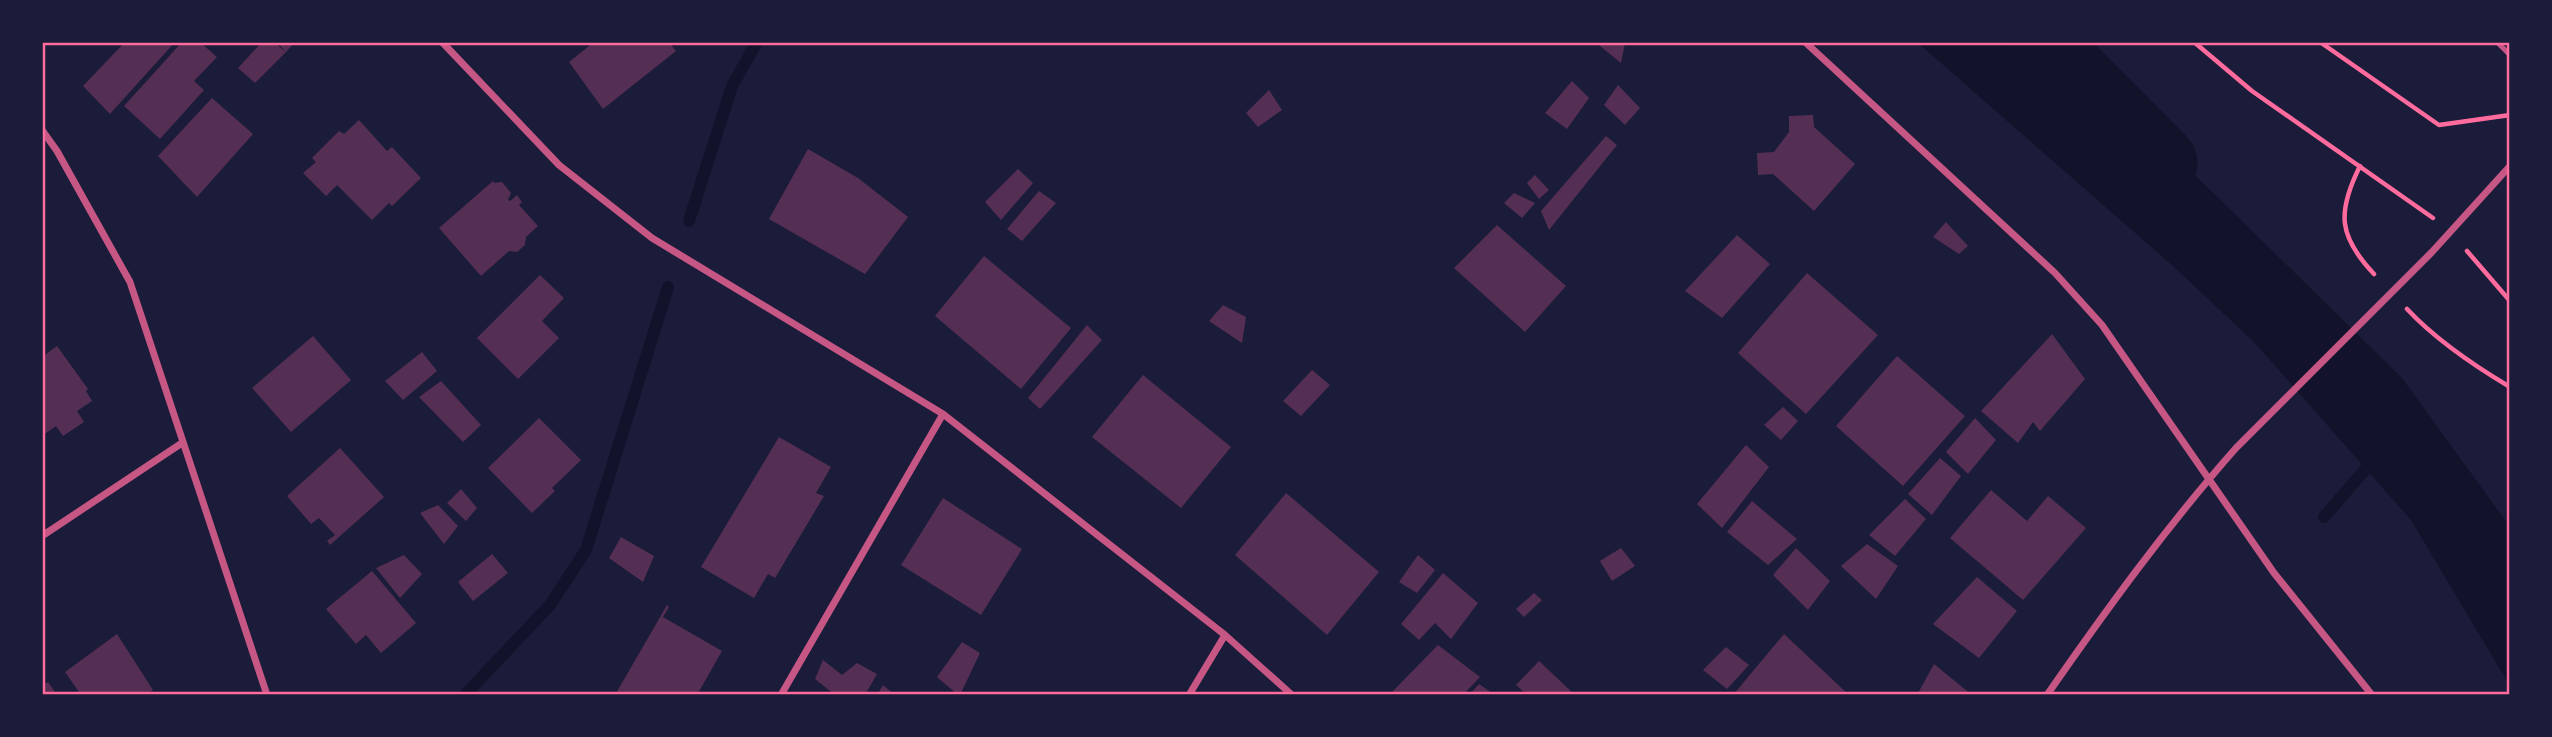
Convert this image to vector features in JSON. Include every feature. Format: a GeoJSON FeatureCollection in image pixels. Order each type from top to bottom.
{"type":"FeatureCollection","features":[{"type":"Feature","properties":{"kind":"street"},"geometry":{"type":"LineString","coordinates":[[442,42],[559,165],[652,238],[943,414],[1224,635],[1292,695]]}},
{"type":"Feature","properties":{"kind":"street"},"geometry":{"type":"LineString","coordinates":[[1805,42],[2055,273],[2102,324],[2274,573],[2372,695]]}},
{"type":"Feature","properties":{"kind":"street"},"geometry":{"type":"LineString","coordinates":[[42,130],[57,151],[130,282],[267,695]]}},
{"type":"Feature","properties":{"kind":"street"},"geometry":{"type":"LineString","coordinates":[[2046,695],[2116,596],[2236,448],[2432,252],[2510,166]]}},
{"type":"Feature","properties":{"kind":"street"},"geometry":{"type":"LineString","coordinates":[[781,695],[943,414]]}},
{"type":"Feature","properties":{"kind":"street"},"geometry":{"type":"LineString","coordinates":[[42,536],[182,443]]}},
{"type":"Feature","properties":{"kind":"street"},"geometry":{"type":"LineString","coordinates":[[1189,695],[1224,635]]}},
{"type":"Feature","properties":{"kind":"lane"},"geometry":{"type":"LineString","coordinates":[[2497,42],[2510,55]]}},
{"type":"Feature","properties":{"kind":"path"},"geometry":{"type":"LineString","coordinates":[[2194,42],[2252,91],[2426,211]]}},
{"type":"Feature","properties":{"kind":"path"},"geometry":{"type":"LineString","coordinates":[[2320,42],[2440,125],[2510,115]]}},
{"type":"Feature","properties":{"kind":"path"},"geometry":{"type":"LineString","coordinates":[[2474,257],[2510,300]]}},
{"type":"Feature","properties":{"kind":"shaded area"},"geometry":{"type":"Polygon","coordinates":[[[1917,42],[2027,42],[2199,179],[2402,378],[2510,527],[2510,686],[2411,520],[2255,343],[2173,266],[1917,42]]]}},
{"type":"Feature","properties":{"kind":"building"},"geometry":{"type":"Polygon","coordinates":[[[125,42],[175,42],[110,114],[83,86],[125,42]]]}},
{"type":"Feature","properties":{"kind":"building"},"geometry":{"type":"Polygon","coordinates":[[[182,42],[200,42],[217,57],[194,81],[204,90],[160,139],[124,106],[182,42]]]}},
{"type":"Feature","properties":{"kind":"building"},"geometry":{"type":"Polygon","coordinates":[[[262,42],[274,42],[286,52],[255,83],[238,68],[262,42]]]}},
{"type":"Feature","properties":{"kind":"building"},"geometry":{"type":"Polygon","coordinates":[[[277,42],[295,42],[286,52],[277,42]]]}},
{"type":"Feature","properties":{"kind":"building"},"geometry":{"type":"Polygon","coordinates":[[[594,42],[669,42],[676,51],[603,109],[569,62],[594,42]]]}},
{"type":"Feature","properties":{"kind":"building"},"geometry":{"type":"Polygon","coordinates":[[[1595,42],[1625,43],[1621,63],[1595,42]]]}},
{"type":"Feature","properties":{"kind":"building"},"geometry":{"type":"Polygon","coordinates":[[[1572,81],[1589,98],[1567,129],[1545,113],[1572,81]]]}},
{"type":"Feature","properties":{"kind":"building"},"geometry":{"type":"Polygon","coordinates":[[[1618,85],[1640,108],[1625,125],[1604,105],[1618,85]]]}},
{"type":"Feature","properties":{"kind":"building"},"geometry":{"type":"Polygon","coordinates":[[[1269,90],[1282,110],[1258,127],[1246,113],[1269,90]]]}},
{"type":"Feature","properties":{"kind":"building"},"geometry":{"type":"Polygon","coordinates":[[[212,98],[253,134],[197,197],[158,156],[212,98]]]}},
{"type":"Feature","properties":{"kind":"building"},"geometry":{"type":"Polygon","coordinates":[[[1813,115],[1814,127],[1855,164],[1814,211],[1773,174],[1758,175],[1757,153],[1774,152],[1789,132],[1789,116],[1813,115]]]}},
{"type":"Feature","properties":{"kind":"building"},"geometry":{"type":"Polygon","coordinates":[[[359,120],[387,151],[392,147],[421,178],[392,206],[389,203],[372,220],[337,185],[326,196],[303,173],[316,162],[312,158],[339,131],[344,134],[359,120]]]}},
{"type":"Feature","properties":{"kind":"building"},"geometry":{"type":"Polygon","coordinates":[[[1606,136],[1617,145],[1549,230],[1541,211],[1606,136]]]}},
{"type":"Feature","properties":{"kind":"building"},"geometry":{"type":"Polygon","coordinates":[[[808,149],[858,178],[908,217],[865,274],[769,219],[808,149]]]}},
{"type":"Feature","properties":{"kind":"building"},"geometry":{"type":"Polygon","coordinates":[[[1018,169],[1033,183],[1001,220],[985,202],[1018,169]]]}},
{"type":"Feature","properties":{"kind":"building"},"geometry":{"type":"Polygon","coordinates":[[[1535,175],[1549,190],[1539,199],[1527,183],[1535,175]]]}},
{"type":"Feature","properties":{"kind":"building"},"geometry":{"type":"Polygon","coordinates":[[[493,181],[502,182],[511,193],[508,200],[517,195],[522,202],[519,205],[538,226],[526,237],[525,245],[517,252],[509,251],[481,276],[439,228],[493,181]]]}},
{"type":"Feature","properties":{"kind":"building"},"geometry":{"type":"Polygon","coordinates":[[[1039,191],[1056,203],[1022,241],[1007,229],[1039,191]]]}},
{"type":"Feature","properties":{"kind":"building"},"geometry":{"type":"Polygon","coordinates":[[[1514,193],[1535,203],[1522,218],[1504,203],[1514,193]]]}},
{"type":"Feature","properties":{"kind":"building"},"geometry":{"type":"Polygon","coordinates":[[[1946,222],[1968,246],[1959,254],[1933,237],[1946,222]]]}},
{"type":"Feature","properties":{"kind":"building"},"geometry":{"type":"Polygon","coordinates":[[[1497,225],[1566,286],[1525,332],[1454,268],[1497,225]]]}},
{"type":"Feature","properties":{"kind":"building"},"geometry":{"type":"Polygon","coordinates":[[[1737,235],[1770,264],[1722,318],[1685,291],[1737,235]]]}},
{"type":"Feature","properties":{"kind":"building"},"geometry":{"type":"Polygon","coordinates":[[[984,256],[1071,328],[1021,389],[935,316],[984,256]]]}},
{"type":"Feature","properties":{"kind":"building"},"geometry":{"type":"Polygon","coordinates":[[[1807,273],[1878,335],[1806,414],[1738,353],[1807,273]]]}},
{"type":"Feature","properties":{"kind":"building"},"geometry":{"type":"Polygon","coordinates":[[[540,275],[564,298],[542,321],[559,338],[518,379],[477,338],[540,275]]]}},
{"type":"Feature","properties":{"kind":"building"},"geometry":{"type":"Polygon","coordinates":[[[1223,305],[1246,317],[1242,343],[1209,321],[1223,305]]]}},
{"type":"Feature","properties":{"kind":"building"},"geometry":{"type":"Polygon","coordinates":[[[1087,325],[1102,340],[1040,409],[1028,398],[1087,325]]]}},
{"type":"Feature","properties":{"kind":"building"},"geometry":{"type":"Polygon","coordinates":[[[2052,334],[2085,379],[2040,431],[2033,422],[2018,443],[1981,411],[2052,334]]]}},
{"type":"Feature","properties":{"kind":"building"},"geometry":{"type":"Polygon","coordinates":[[[313,336],[351,380],[291,432],[252,388],[313,336]]]}},
{"type":"Feature","properties":{"kind":"building"},"geometry":{"type":"Polygon","coordinates":[[[57,346],[88,389],[86,391],[92,401],[77,411],[84,422],[63,436],[56,426],[42,436],[42,357],[57,346]]]}},
{"type":"Feature","properties":{"kind":"building"},"geometry":{"type":"Polygon","coordinates":[[[422,352],[437,371],[403,400],[385,381],[422,352]]]}},
{"type":"Feature","properties":{"kind":"building"},"geometry":{"type":"Polygon","coordinates":[[[1897,356],[1965,416],[1903,486],[1836,426],[1897,356]]]}},
{"type":"Feature","properties":{"kind":"building"},"geometry":{"type":"Polygon","coordinates":[[[1312,370],[1330,385],[1301,416],[1283,401],[1312,370]]]}},
{"type":"Feature","properties":{"kind":"building"},"geometry":{"type":"Polygon","coordinates":[[[1143,375],[1231,447],[1181,508],[1092,437],[1143,375]]]}},
{"type":"Feature","properties":{"kind":"building"},"geometry":{"type":"Polygon","coordinates":[[[441,381],[481,425],[463,442],[419,397],[441,381]]]}},
{"type":"Feature","properties":{"kind":"building"},"geometry":{"type":"Polygon","coordinates":[[[1783,407],[1798,421],[1781,440],[1764,425],[1783,407]]]}},
{"type":"Feature","properties":{"kind":"building"},"geometry":{"type":"Polygon","coordinates":[[[539,418],[581,460],[552,488],[555,491],[532,513],[488,468],[539,418]]]}},
{"type":"Feature","properties":{"kind":"building"},"geometry":{"type":"Polygon","coordinates":[[[1975,418],[1996,440],[1968,474],[1946,452],[1975,418]]]}},
{"type":"Feature","properties":{"kind":"building"},"geometry":{"type":"Polygon","coordinates":[[[779,437],[831,467],[816,493],[824,496],[775,578],[768,574],[754,598],[701,567],[779,437]]]}},
{"type":"Feature","properties":{"kind":"building"},"geometry":{"type":"Polygon","coordinates":[[[1746,445],[1769,467],[1722,528],[1697,504],[1746,445]]]}},
{"type":"Feature","properties":{"kind":"building"},"geometry":{"type":"Polygon","coordinates":[[[340,448],[384,497],[330,545],[327,541],[335,535],[319,518],[311,524],[287,496],[340,448]]]}},
{"type":"Feature","properties":{"kind":"building"},"geometry":{"type":"Polygon","coordinates":[[[1940,458],[1961,476],[1932,515],[1908,494],[1940,458]]]}},
{"type":"Feature","properties":{"kind":"building"},"geometry":{"type":"Polygon","coordinates":[[[461,489],[477,508],[466,521],[447,503],[461,489]]]}},
{"type":"Feature","properties":{"kind":"building"},"geometry":{"type":"Polygon","coordinates":[[[1991,490],[2027,521],[2048,496],[2086,528],[2023,600],[1950,538],[1991,490]]]}},
{"type":"Feature","properties":{"kind":"building"},"geometry":{"type":"Polygon","coordinates":[[[1286,493],[1379,572],[1327,635],[1235,555],[1286,493]]]}},
{"type":"Feature","properties":{"kind":"building"},"geometry":{"type":"Polygon","coordinates":[[[943,498],[1022,549],[981,615],[901,565],[943,498]]]}},
{"type":"Feature","properties":{"kind":"building"},"geometry":{"type":"Polygon","coordinates":[[[1905,499],[1926,519],[1895,556],[1869,535],[1905,499]]]}},
{"type":"Feature","properties":{"kind":"building"},"geometry":{"type":"Polygon","coordinates":[[[1752,501],[1797,539],[1768,565],[1727,532],[1752,501]]]}},
{"type":"Feature","properties":{"kind":"building"},"geometry":{"type":"Polygon","coordinates":[[[438,505],[458,526],[444,544],[420,513],[438,505]]]}},
{"type":"Feature","properties":{"kind":"building"},"geometry":{"type":"Polygon","coordinates":[[[621,537],[654,556],[643,582],[609,558],[621,537]]]}},
{"type":"Feature","properties":{"kind":"building"},"geometry":{"type":"Polygon","coordinates":[[[1867,544],[1898,566],[1876,599],[1841,566],[1867,544]]]}},
{"type":"Feature","properties":{"kind":"building"},"geometry":{"type":"Polygon","coordinates":[[[1621,548],[1635,566],[1612,581],[1600,561],[1621,548]]]}},
{"type":"Feature","properties":{"kind":"building"},"geometry":{"type":"Polygon","coordinates":[[[1796,548],[1830,581],[1808,610],[1773,575],[1796,548]]]}},
{"type":"Feature","properties":{"kind":"building"},"geometry":{"type":"Polygon","coordinates":[[[492,554],[508,573],[473,601],[458,582],[492,554]]]}},
{"type":"Feature","properties":{"kind":"building"},"geometry":{"type":"Polygon","coordinates":[[[404,555],[422,574],[400,598],[376,568],[404,555]]]}},
{"type":"Feature","properties":{"kind":"building"},"geometry":{"type":"Polygon","coordinates":[[[1418,555],[1435,570],[1417,593],[1399,582],[1418,555]]]}},
{"type":"Feature","properties":{"kind":"building"},"geometry":{"type":"Polygon","coordinates":[[[372,571],[416,623],[381,653],[366,635],[356,644],[326,609],[372,571]]]}},
{"type":"Feature","properties":{"kind":"building"},"geometry":{"type":"Polygon","coordinates":[[[1443,573],[1478,603],[1451,639],[1435,623],[1419,640],[1401,624],[1443,573]]]}},
{"type":"Feature","properties":{"kind":"building"},"geometry":{"type":"Polygon","coordinates":[[[1977,577],[2017,611],[1979,658],[1933,624],[1977,577]]]}},
{"type":"Feature","properties":{"kind":"building"},"geometry":{"type":"Polygon","coordinates":[[[1534,593],[1542,600],[1524,617],[1516,609],[1534,593]]]}},
{"type":"Feature","properties":{"kind":"building"},"geometry":{"type":"Polygon","coordinates":[[[667,605],[669,607],[663,617],[722,651],[697,695],[615,695],[667,605]]]}},
{"type":"Feature","properties":{"kind":"building"},"geometry":{"type":"Polygon","coordinates":[[[117,634],[153,690],[146,695],[81,695],[65,672],[117,634]]]}},
{"type":"Feature","properties":{"kind":"building"},"geometry":{"type":"Polygon","coordinates":[[[1784,634],[1849,695],[1733,695],[1784,634]]]}},
{"type":"Feature","properties":{"kind":"building"},"geometry":{"type":"Polygon","coordinates":[[[962,642],[980,653],[958,695],[937,677],[962,642]]]}},
{"type":"Feature","properties":{"kind":"building"},"geometry":{"type":"Polygon","coordinates":[[[1438,645],[1480,677],[1463,695],[1389,695],[1438,645]]]}},
{"type":"Feature","properties":{"kind":"building"},"geometry":{"type":"Polygon","coordinates":[[[1726,647],[1749,665],[1727,689],[1703,670],[1726,647]]]}},
{"type":"Feature","properties":{"kind":"building"},"geometry":{"type":"Polygon","coordinates":[[[823,660],[842,675],[857,663],[877,674],[865,695],[835,695],[815,679],[823,660]]]}},
{"type":"Feature","properties":{"kind":"building"},"geometry":{"type":"Polygon","coordinates":[[[1539,661],[1575,695],[1527,695],[1516,685],[1539,661]]]}},
{"type":"Feature","properties":{"kind":"building"},"geometry":{"type":"Polygon","coordinates":[[[1934,664],[1972,695],[1917,695],[1934,664]]]}},
{"type":"Feature","properties":{"kind":"building"},"geometry":{"type":"Polygon","coordinates":[[[48,682],[57,695],[42,695],[42,686],[48,682]]]}},
{"type":"Feature","properties":{"kind":"building"},"geometry":{"type":"Polygon","coordinates":[[[1479,684],[1495,695],[1469,695],[1479,684]]]}},
{"type":"Feature","properties":{"kind":"building"},"geometry":{"type":"Polygon","coordinates":[[[883,685],[895,695],[877,695],[883,685]]]}},
{"type":"Feature","properties":{"kind":"waterway"},"geometry":{"type":"LineString","coordinates":[[689,221],[732,86],[757,42]]}},
{"type":"Feature","properties":{"kind":"waterway"},"geometry":{"type":"LineString","coordinates":[[2040,42],[2160,163]]}},
{"type":"Feature","properties":{"kind":"waterway"},"geometry":{"type":"LineString","coordinates":[[465,695],[550,605],[586,550],[668,287]]}},
{"type":"Feature","properties":{"kind":"waterway"},"geometry":{"type":"LineString","coordinates":[[2324,517],[2376,457]]}}]}
